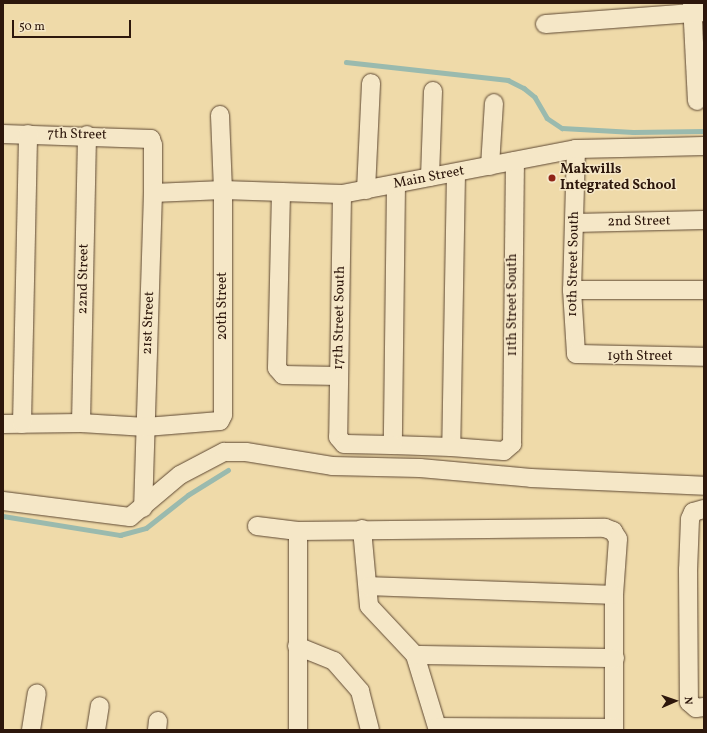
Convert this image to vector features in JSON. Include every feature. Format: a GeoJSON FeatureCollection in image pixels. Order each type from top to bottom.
{"type":"FeatureCollection","features":[{"type":"Feature","properties":{"kind":"street"},"geometry":{"type":"LineString","coordinates":[[545,24],[641,10],[696,9],[697,101]]}},
{"type":"Feature","properties":{"kind":"street"},"geometry":{"type":"LineString","coordinates":[[366,190],[371,83]]}},
{"type":"Feature","properties":{"kind":"street"},"geometry":{"type":"LineString","coordinates":[[430,177],[433,91]]}},
{"type":"Feature","properties":{"kind":"street"},"geometry":{"type":"LineString","coordinates":[[490,166],[494,103]]}},
{"type":"Feature","properties":{"kind":"street","name":"20th Street"},"geometry":{"type":"LineString","coordinates":[[146,427],[220,421],[223,415],[223,190],[220,115]]}},
{"type":"Feature","properties":{"kind":"street","name":"7th Street"},"geometry":{"type":"LineString","coordinates":[[3,134],[87,135],[151,139]]}},
{"type":"Feature","properties":{"kind":"street"},"geometry":{"type":"LineString","coordinates":[[22,424],[28,134]]}},
{"type":"Feature","properties":{"kind":"street","name":"22nd Street"},"geometry":{"type":"LineString","coordinates":[[80,423],[87,135]]}},
{"type":"Feature","properties":{"kind":"street","name":"21st Street"},"geometry":{"type":"LineString","coordinates":[[143,508],[153,193],[151,139]]}},
{"type":"Feature","properties":{"kind":"street","name":"Main Street"},"geometry":{"type":"LineString","coordinates":[[153,193],[223,190],[342,194],[576,149],[704,146]]}},
{"type":"Feature","properties":{"kind":"street","name":"10th Street South"},"geometry":{"type":"LineString","coordinates":[[576,149],[572,290],[576,354]]}},
{"type":"Feature","properties":{"kind":"street","name":"11th Street South"},"geometry":{"type":"LineString","coordinates":[[451,447],[504,451],[510,448],[512,444],[514,161]]}},
{"type":"Feature","properties":{"kind":"street"},"geometry":{"type":"LineString","coordinates":[[396,184],[393,445],[451,447],[456,173]]}},
{"type":"Feature","properties":{"kind":"street"},"geometry":{"type":"LineString","coordinates":[[281,192],[277,368],[283,375],[340,376]]}},
{"type":"Feature","properties":{"kind":"street","name":"17th Street South"},"geometry":{"type":"LineString","coordinates":[[342,194],[340,442],[344,444],[393,445]]}},
{"type":"Feature","properties":{"kind":"street","name":"2nd Street"},"geometry":{"type":"LineString","coordinates":[[574,223],[704,220]]}},
{"type":"Feature","properties":{"kind":"street"},"geometry":{"type":"LineString","coordinates":[[572,290],[704,290]]}},
{"type":"Feature","properties":{"kind":"street","name":"19th Street"},"geometry":{"type":"LineString","coordinates":[[576,354],[704,357]]}},
{"type":"Feature","properties":{"kind":"street"},"geometry":{"type":"LineString","coordinates":[[3,424],[80,423],[146,427]]}},
{"type":"Feature","properties":{"kind":"street"},"geometry":{"type":"LineString","coordinates":[[3,501],[130,517],[143,508],[180,475],[224,452],[246,452],[332,466],[420,468],[531,478],[704,486]]}},
{"type":"Feature","properties":{"kind":"street"},"geometry":{"type":"LineString","coordinates":[[704,509],[693,512],[690,519],[696,571],[689,702],[696,708],[704,708]]}},
{"type":"Feature","properties":{"kind":"street"},"geometry":{"type":"LineString","coordinates":[[257,526],[298,531],[362,529],[605,528],[613,531],[618,539],[614,595],[614,729],[438,729],[415,654],[368,606],[368,586],[362,529]]}},
{"type":"Feature","properties":{"kind":"street"},"geometry":{"type":"LineString","coordinates":[[298,531],[298,730]]}},
{"type":"Feature","properties":{"kind":"street"},"geometry":{"type":"LineString","coordinates":[[368,586],[614,595]]}},
{"type":"Feature","properties":{"kind":"street"},"geometry":{"type":"LineString","coordinates":[[297,646],[334,661],[360,691],[370,730]]}},
{"type":"Feature","properties":{"kind":"street"},"geometry":{"type":"LineString","coordinates":[[415,654],[615,658]]}},
{"type":"Feature","properties":{"kind":"street"},"geometry":{"type":"LineString","coordinates":[[31,730],[37,693]]}},
{"type":"Feature","properties":{"kind":"street"},"geometry":{"type":"LineString","coordinates":[[96,730],[100,706]]}},
{"type":"Feature","properties":{"kind":"waterway"},"geometry":{"type":"LineString","coordinates":[[346,62],[508,80],[524,88],[535,97],[547,118],[562,128],[633,132],[704,131]]}},
{"type":"Feature","properties":{"kind":"waterway"},"geometry":{"type":"LineString","coordinates":[[3,516],[120,535],[146,528],[188,495],[228,470]]}},
{"type":"Feature","properties":{"kind":"place","name":"Makwills Integrated School"},"geometry":{"type":"Point","coordinates":[552,178]}}]}
